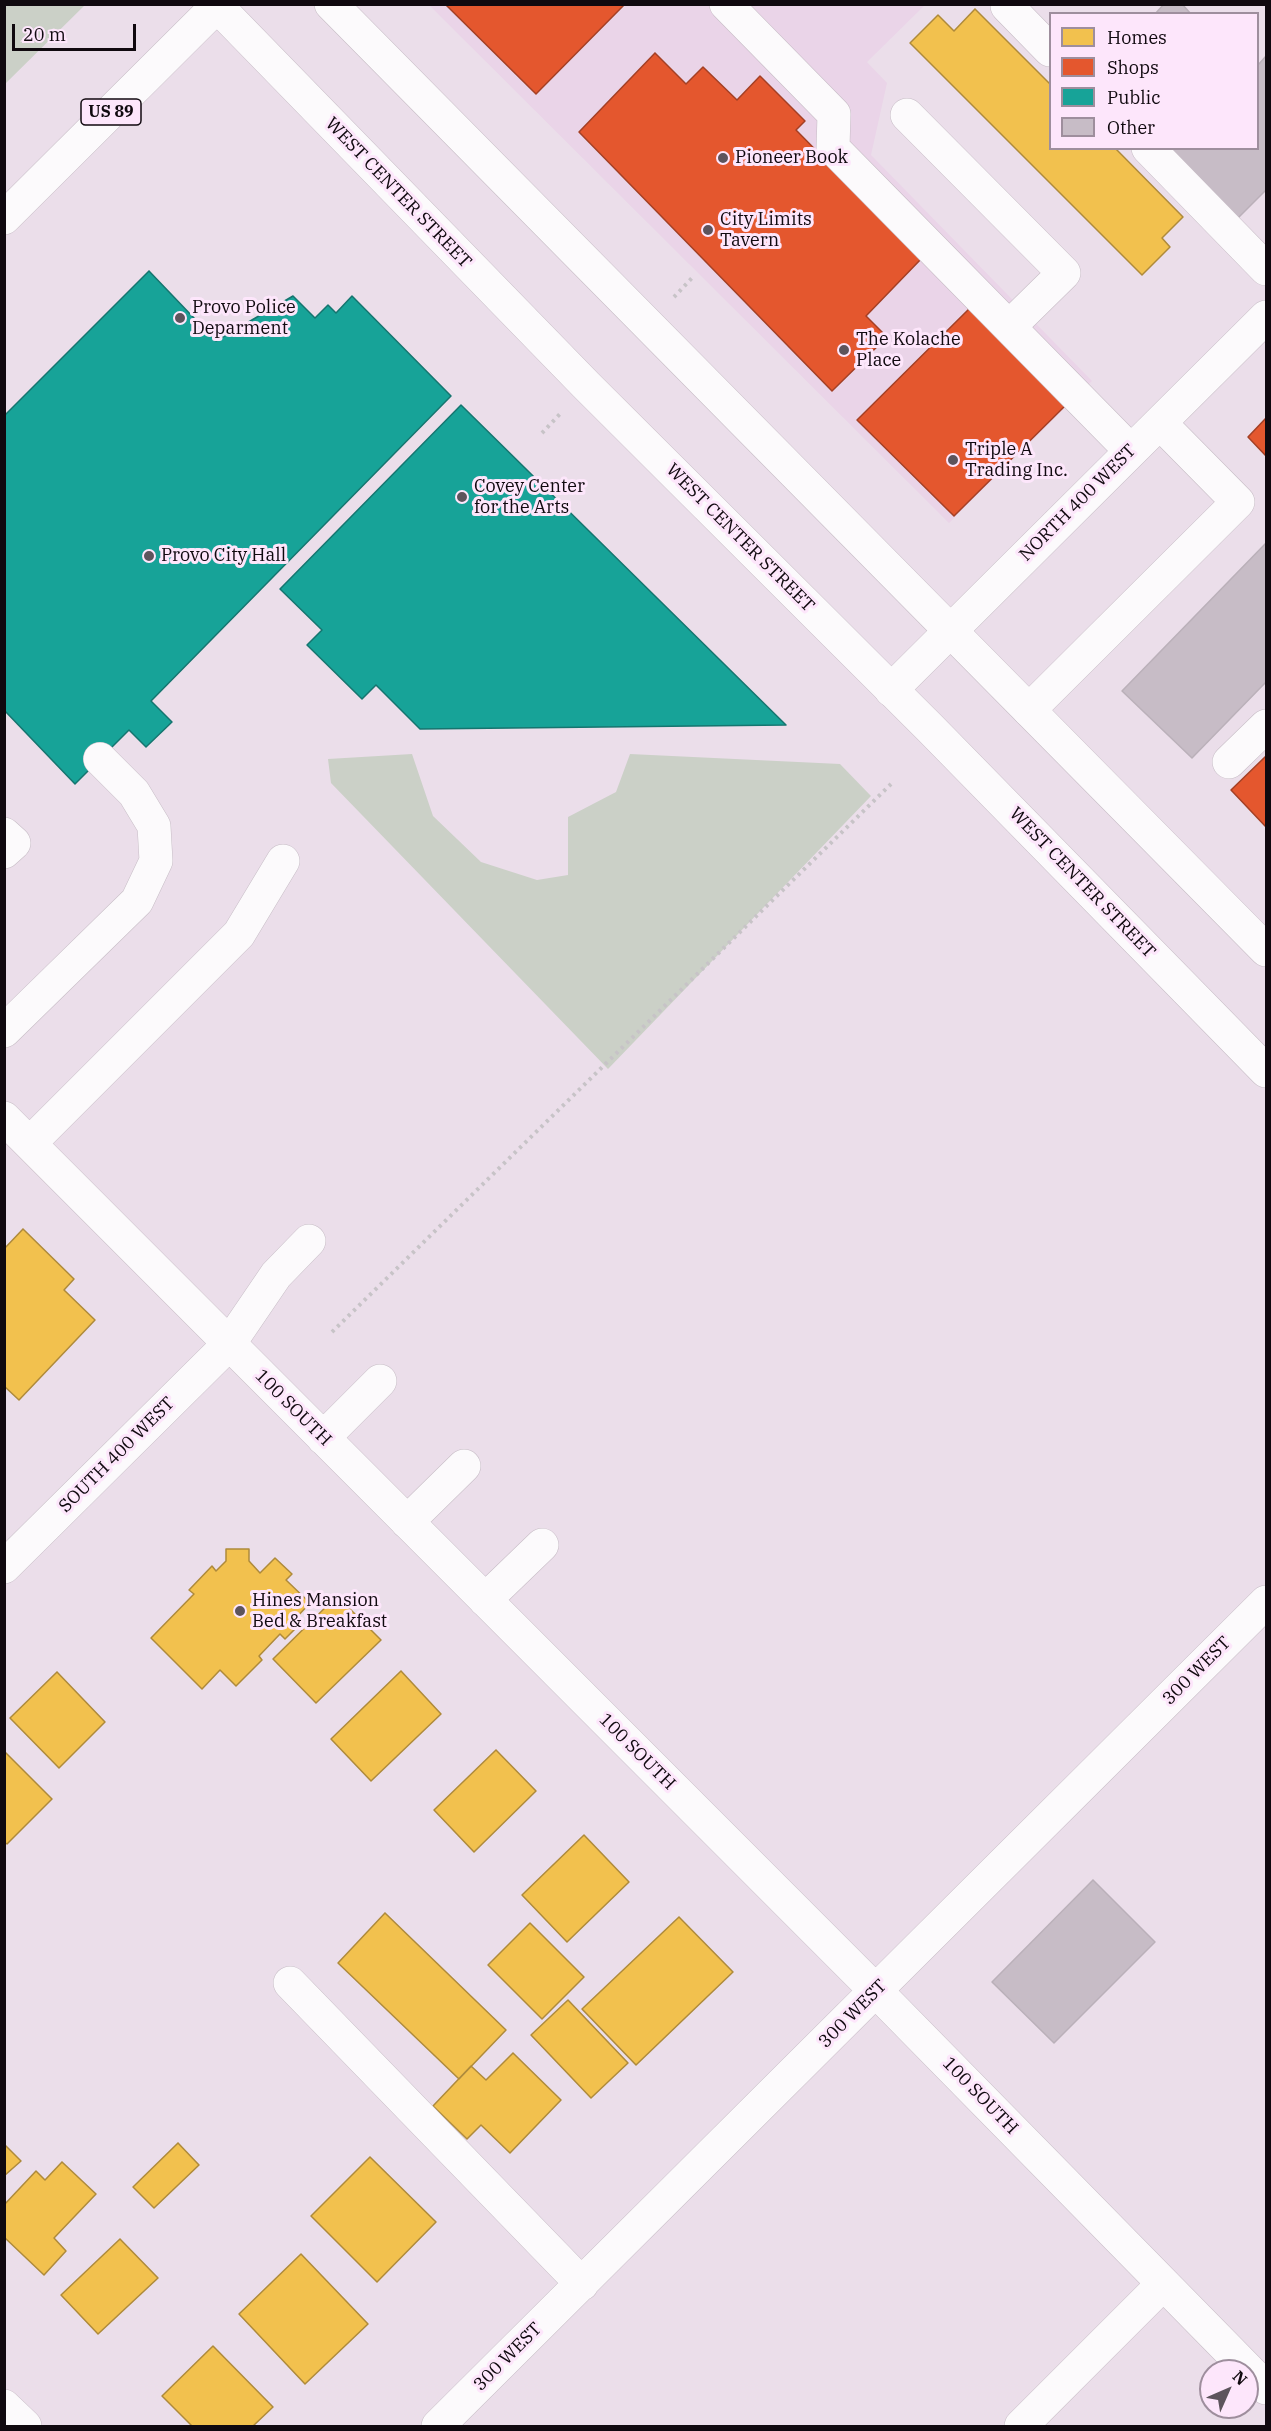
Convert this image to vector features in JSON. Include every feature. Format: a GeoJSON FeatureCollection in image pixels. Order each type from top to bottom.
{"type":"FeatureCollection","features":[{"type":"Feature","properties":{"kind":"street"},"geometry":{"type":"LineString","coordinates":[[331,4],[1266,950]]}},
{"type":"Feature","properties":{"kind":"street"},"geometry":{"type":"LineString","coordinates":[[726,4],[834,114],[833,147],[1131,451]]}},
{"type":"Feature","properties":{"kind":"street"},"geometry":{"type":"LineString","coordinates":[[1009,4],[1007,6],[1049,49]]}},
{"type":"Feature","properties":{"kind":"street","name":"US 89"},"geometry":{"type":"LineString","coordinates":[[4,218],[217,5]]}},
{"type":"Feature","properties":{"kind":"street","name":"WEST CENTER STREET"},"geometry":{"type":"LineString","coordinates":[[217,5],[586,385],[891,690],[1266,1071]]}},
{"type":"Feature","properties":{"kind":"street"},"geometry":{"type":"LineString","coordinates":[[907,115],[1064,273],[1010,326]]}},
{"type":"Feature","properties":{"kind":"street"},"geometry":{"type":"LineString","coordinates":[[1150,150],[1266,269]]}},
{"type":"Feature","properties":{"kind":"street","name":"NORTH 400 WEST"},"geometry":{"type":"LineString","coordinates":[[891,690],[1160,423],[1261,333]]}},
{"type":"Feature","properties":{"kind":"street"},"geometry":{"type":"LineString","coordinates":[[1029,710],[1238,502],[1160,423]]}},
{"type":"Feature","properties":{"kind":"street"},"geometry":{"type":"LineString","coordinates":[[1229,762],[1266,726]]}},
{"type":"Feature","properties":{"kind":"street"},"geometry":{"type":"LineString","coordinates":[[4,1031],[137,901],[156,861],[154,825],[134,794],[100,759]]}},
{"type":"Feature","properties":{"kind":"street"},"geometry":{"type":"LineString","coordinates":[[4,834],[14,843],[4,852]]}},
{"type":"Feature","properties":{"kind":"street"},"geometry":{"type":"LineString","coordinates":[[30,1143],[239,934],[283,861]]}},
{"type":"Feature","properties":{"kind":"street","name":"100 SOUTH"},"geometry":{"type":"LineString","coordinates":[[4,1118],[876,1991],[1266,2388]]}},
{"type":"Feature","properties":{"kind":"street","name":"SOUTH 400 WEST"},"geometry":{"type":"LineString","coordinates":[[4,1567],[229,1344],[276,1275],[309,1241]]}},
{"type":"Feature","properties":{"kind":"street"},"geometry":{"type":"LineString","coordinates":[[323,1438],[380,1381]]}},
{"type":"Feature","properties":{"kind":"street"},"geometry":{"type":"LineString","coordinates":[[407,1522],[464,1466]]}},
{"type":"Feature","properties":{"kind":"street"},"geometry":{"type":"LineString","coordinates":[[485,1600],[542,1545]]}},
{"type":"Feature","properties":{"kind":"street","name":"300 WEST"},"geometry":{"type":"LineString","coordinates":[[438,2427],[1266,1602]]}},
{"type":"Feature","properties":{"kind":"street"},"geometry":{"type":"LineString","coordinates":[[290,1983],[582,2284]]}},
{"type":"Feature","properties":{"kind":"street"},"geometry":{"type":"LineString","coordinates":[[1021,2427],[1163,2284]]}},
{"type":"Feature","properties":{"kind":"street"},"geometry":{"type":"LineString","coordinates":[[4,2406],[25,2427]]}},
{"type":"Feature","properties":{"kind":"path"},"geometry":{"type":"LineString","coordinates":[[670,301],[692,278]]}},
{"type":"Feature","properties":{"kind":"path"},"geometry":{"type":"LineString","coordinates":[[542,433],[562,413]]}},
{"type":"Feature","properties":{"kind":"path"},"geometry":{"type":"LineString","coordinates":[[332,1332],[891,784]]}},
{"type":"Feature","properties":{"kind":"shaded area"},"geometry":{"type":"Polygon","coordinates":[[[5,4],[85,4],[85,5],[5,84],[5,4]]]}},
{"type":"Feature","properties":{"kind":"shaded area"},"geometry":{"type":"Polygon","coordinates":[[[429,5],[925,5],[867,62],[887,83],[871,155],[1092,381],[949,523],[429,5]]]}},
{"type":"Feature","properties":{"kind":"shaded area"},"geometry":{"type":"Polygon","coordinates":[[[412,754],[433,816],[481,862],[537,880],[568,875],[568,817],[616,792],[630,754],[840,764],[871,796],[608,1069],[331,783],[328,759],[412,754]]]}},
{"type":"Feature","properties":{"kind":"building: Homes"},"geometry":{"type":"Polygon","coordinates":[[[975,9],[1049,83],[1049,150],[1117,150],[1183,217],[1162,238],[1170,247],[1142,275],[910,43],[938,15],[954,31],[975,9]]]}},
{"type":"Feature","properties":{"kind":"building: Homes"},"geometry":{"type":"Polygon","coordinates":[[[23,1229],[74,1279],[64,1290],[95,1320],[19,1400],[4,1386],[4,1249],[23,1229]]]}},
{"type":"Feature","properties":{"kind":"building: Homes","name":"Hines Mansion Bed & Breakfast"},"geometry":{"type":"Polygon","coordinates":[[[226,1549],[249,1549],[249,1561],[260,1573],[275,1558],[292,1574],[286,1580],[310,1603],[295,1619],[300,1624],[285,1639],[280,1634],[259,1656],[262,1660],[236,1686],[220,1670],[202,1689],[151,1638],[194,1594],[189,1590],[212,1566],[216,1571],[226,1561],[226,1549]]]}},
{"type":"Feature","properties":{"kind":"building: Homes"},"geometry":{"type":"Polygon","coordinates":[[[337,1596],[381,1640],[316,1703],[273,1659],[337,1596]]]}},
{"type":"Feature","properties":{"kind":"building: Homes"},"geometry":{"type":"Polygon","coordinates":[[[401,1671],[441,1714],[371,1781],[331,1739],[401,1671]]]}},
{"type":"Feature","properties":{"kind":"building: Homes"},"geometry":{"type":"Polygon","coordinates":[[[57,1672],[105,1722],[59,1768],[10,1718],[57,1672]]]}},
{"type":"Feature","properties":{"kind":"building: Homes"},"geometry":{"type":"Polygon","coordinates":[[[496,1750],[536,1791],[474,1852],[434,1810],[496,1750]]]}},
{"type":"Feature","properties":{"kind":"building: Homes"},"geometry":{"type":"Polygon","coordinates":[[[4,1751],[52,1799],[7,1844],[4,1842],[4,1751]]]}},
{"type":"Feature","properties":{"kind":"building: Homes"},"geometry":{"type":"Polygon","coordinates":[[[584,1835],[629,1882],[567,1942],[522,1895],[584,1835]]]}},
{"type":"Feature","properties":{"kind":"building: Homes"},"geometry":{"type":"Polygon","coordinates":[[[385,1913],[506,2030],[459,2079],[338,1963],[385,1913]]]}},
{"type":"Feature","properties":{"kind":"building: Homes"},"geometry":{"type":"Polygon","coordinates":[[[679,1917],[733,1972],[636,2065],[582,2009],[679,1917]]]}},
{"type":"Feature","properties":{"kind":"building: Homes"},"geometry":{"type":"Polygon","coordinates":[[[530,1923],[584,1977],[542,2019],[488,1965],[530,1923]]]}},
{"type":"Feature","properties":{"kind":"building: Homes"},"geometry":{"type":"Polygon","coordinates":[[[568,2000],[628,2063],[591,2098],[531,2035],[568,2000]]]}},
{"type":"Feature","properties":{"kind":"building: Homes"},"geometry":{"type":"Polygon","coordinates":[[[513,2053],[561,2100],[510,2153],[481,2125],[467,2139],[433,2106],[471,2066],[486,2080],[513,2053]]]}},
{"type":"Feature","properties":{"kind":"building: Homes"},"geometry":{"type":"Polygon","coordinates":[[[178,2143],[199,2165],[154,2208],[133,2187],[178,2143]]]}},
{"type":"Feature","properties":{"kind":"building: Homes"},"geometry":{"type":"Polygon","coordinates":[[[4,2144],[21,2161],[4,2176],[4,2144]]]}},
{"type":"Feature","properties":{"kind":"building: Homes"},"geometry":{"type":"Polygon","coordinates":[[[370,2157],[436,2222],[377,2282],[311,2216],[370,2157]]]}},
{"type":"Feature","properties":{"kind":"building: Homes"},"geometry":{"type":"Polygon","coordinates":[[[62,2162],[96,2194],[54,2238],[66,2251],[44,2275],[4,2237],[4,2205],[36,2171],[45,2180],[62,2162]]]}},
{"type":"Feature","properties":{"kind":"building: Homes"},"geometry":{"type":"Polygon","coordinates":[[[120,2239],[158,2278],[98,2334],[61,2295],[120,2239]]]}},
{"type":"Feature","properties":{"kind":"building: Homes"},"geometry":{"type":"Polygon","coordinates":[[[301,2254],[368,2324],[305,2384],[239,2314],[301,2254]]]}},
{"type":"Feature","properties":{"kind":"building: Homes"},"geometry":{"type":"Polygon","coordinates":[[[213,2346],[273,2407],[253,2426],[192,2426],[162,2396],[213,2346]]]}},
{"type":"Feature","properties":{"kind":"building: Shops"},"geometry":{"type":"Polygon","coordinates":[[[445,4],[625,4],[536,94],[445,4]]]}},
{"type":"Feature","properties":{"kind":"building: Shops"},"geometry":{"type":"Polygon","coordinates":[[[655,53],[686,84],[703,67],[737,100],[760,76],[805,121],[796,130],[922,258],[866,316],[887,337],[832,391],[579,132],[655,53]]]}},
{"type":"Feature","properties":{"kind":"building: Shops"},"geometry":{"type":"Polygon","coordinates":[[[973,305],[1069,402],[954,516],[857,420],[973,305]]]}},
{"type":"Feature","properties":{"kind":"building: Shops"},"geometry":{"type":"Polygon","coordinates":[[[1266,418],[1266,456],[1248,437],[1266,418]]]}},
{"type":"Feature","properties":{"kind":"building: Shops"},"geometry":{"type":"Polygon","coordinates":[[[1266,756],[1266,827],[1231,790],[1266,756]]]}},
{"type":"Feature","properties":{"kind":"building: Public","name":"Provo City Hall"},"geometry":{"type":"Polygon","coordinates":[[[149,271],[216,341],[293,296],[315,318],[328,305],[336,313],[352,296],[451,396],[151,701],[172,722],[146,747],[129,730],[75,784],[4,710],[4,416],[149,271]]]}},
{"type":"Feature","properties":{"kind":"building: Public","name":"Covey Center for the Arts"},"geometry":{"type":"Polygon","coordinates":[[[461,405],[786,725],[420,729],[376,685],[362,699],[307,645],[322,630],[280,589],[461,405]]]}},
{"type":"Feature","properties":{"kind":"building: Other"},"geometry":{"type":"Polygon","coordinates":[[[1164,4],[1182,4],[1189,12],[1157,12],[1164,4]]]}},
{"type":"Feature","properties":{"kind":"building: Other"},"geometry":{"type":"Polygon","coordinates":[[[1266,56],[1266,190],[1236,220],[1167,150],[1259,150],[1259,64],[1266,56]]]}},
{"type":"Feature","properties":{"kind":"building: Other"},"geometry":{"type":"Polygon","coordinates":[[[1266,543],[1266,682],[1192,758],[1122,691],[1266,543]]]}},
{"type":"Feature","properties":{"kind":"building: Other"},"geometry":{"type":"Polygon","coordinates":[[[1093,1880],[1155,1942],[1054,2043],[992,1982],[1093,1880]]]}},
{"type":"Feature","properties":{"kind":"place","name":"Pioneer Book"},"geometry":{"type":"Point","coordinates":[723,158]}},
{"type":"Feature","properties":{"kind":"place","name":"City Limits Tavern"},"geometry":{"type":"Point","coordinates":[708,230]}},
{"type":"Feature","properties":{"kind":"place","name":"Provo Police Deparment"},"geometry":{"type":"Point","coordinates":[180,318]}},
{"type":"Feature","properties":{"kind":"place","name":"The Kolache Place"},"geometry":{"type":"Point","coordinates":[844,350]}},
{"type":"Feature","properties":{"kind":"place","name":"Triple A Trading Inc."},"geometry":{"type":"Point","coordinates":[953,460]}},
{"type":"Feature","properties":{"kind":"place","name":"Covey Center for the Arts"},"geometry":{"type":"Point","coordinates":[462,497]}},
{"type":"Feature","properties":{"kind":"place","name":"Provo City Hall"},"geometry":{"type":"Point","coordinates":[149,556]}},
{"type":"Feature","properties":{"kind":"place","name":"Hines Mansion Bed & Breakfast"},"geometry":{"type":"Point","coordinates":[240,1611]}}]}
